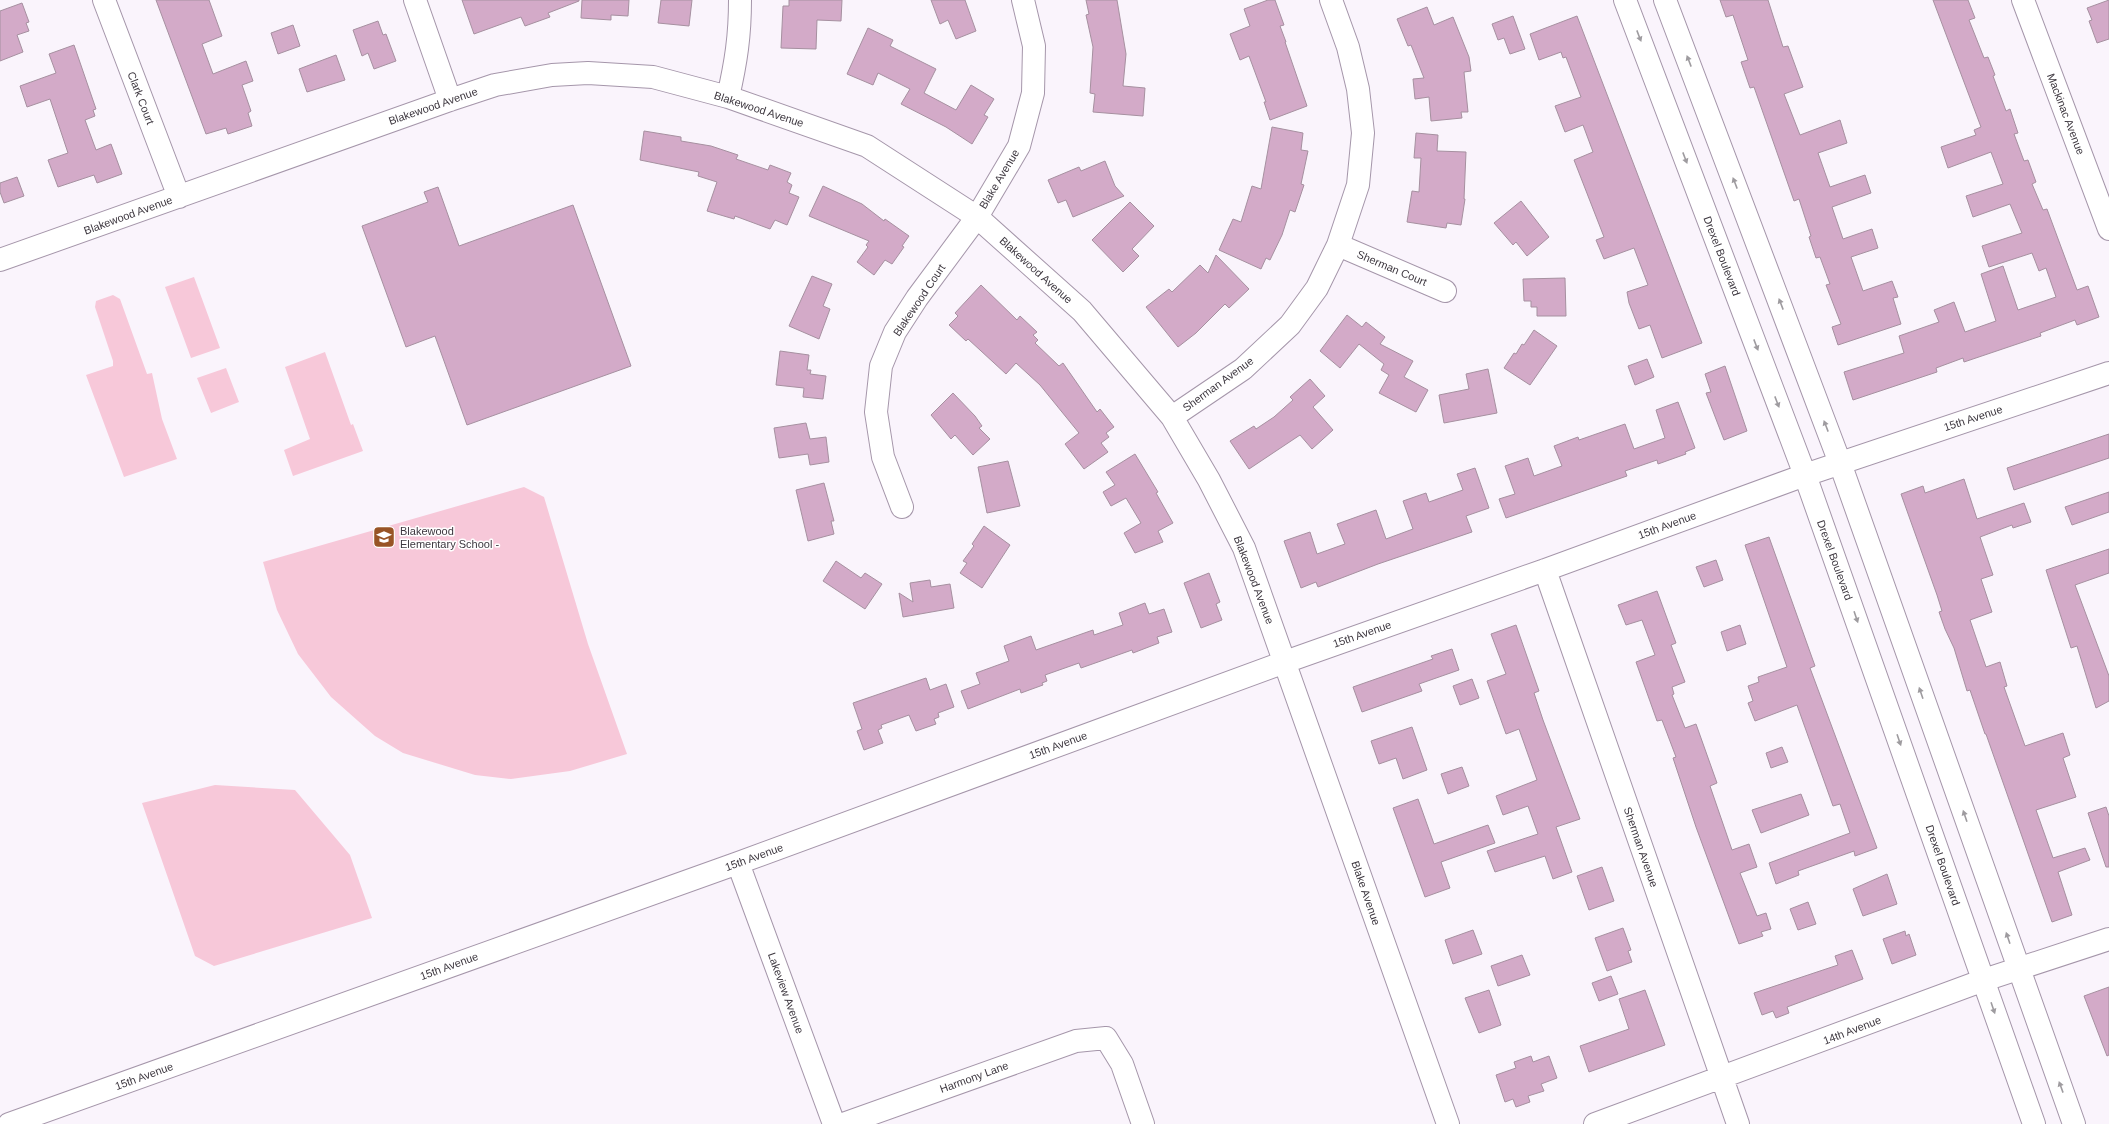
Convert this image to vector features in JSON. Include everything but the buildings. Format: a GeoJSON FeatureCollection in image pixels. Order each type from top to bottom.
{"type":"FeatureCollection","features":[{"type":"Feature","properties":{"kind":"street","name":"Clark Court"},"geometry":{"type":"LineString","coordinates":[[104,0],[179,197]]}},
{"type":"Feature","properties":{"kind":"street"},"geometry":{"type":"LineString","coordinates":[[414,0],[450,100]]}},
{"type":"Feature","properties":{"kind":"street"},"geometry":{"type":"LineString","coordinates":[[728,97],[738,54],[740,0]]}},
{"type":"Feature","properties":{"kind":"street","name":"Blake Avenue"},"geometry":{"type":"LineString","coordinates":[[977,217],[1019,146],[1033,93],[1034,46],[1023,0]]}},
{"type":"Feature","properties":{"kind":"street","name":"Sherman Avenue"},"geometry":{"type":"LineString","coordinates":[[1172,417],[1243,369],[1290,325],[1317,288],[1338,245],[1358,185],[1362,133],[1358,89],[1348,47],[1331,0]]}},
{"type":"Feature","properties":{"kind":"street","name":"Drexel Boulevard"},"geometry":{"type":"LineString","coordinates":[[1626,0],[1805,475],[2034,1124]]}},
{"type":"Feature","properties":{"kind":"street"},"geometry":{"type":"LineString","coordinates":[[1665,0],[1840,463],[2074,1124]]}},
{"type":"Feature","properties":{"kind":"street","name":"Mackinac Avenue"},"geometry":{"type":"LineString","coordinates":[[2023,0],[2109,229]]}},
{"type":"Feature","properties":{"kind":"street","name":"Blakewood Avenue"},"geometry":{"type":"LineString","coordinates":[[0,260],[450,100],[517,80],[588,73],[653,77],[728,97],[867,146],[977,217],[1082,311],[1172,417],[1209,480],[1244,548],[1285,662]]}},
{"type":"Feature","properties":{"kind":"street","name":"Blakewood Court"},"geometry":{"type":"LineString","coordinates":[[902,507],[883,457],[877,419],[876,412],[881,366],[899,327],[917,298],[977,217]]}},
{"type":"Feature","properties":{"kind":"street","name":"Sherman Court"},"geometry":{"type":"LineString","coordinates":[[1338,245],[1445,292]]}},
{"type":"Feature","properties":{"kind":"street","name":"15th Avenue"},"geometry":{"type":"LineString","coordinates":[[9,1124],[738,862],[1285,662],[1545,570],[1805,475],[2109,373]]}},
{"type":"Feature","properties":{"kind":"street","name":"Sherman Avenue"},"geometry":{"type":"LineString","coordinates":[[1545,570],[1738,1124]]}},
{"type":"Feature","properties":{"kind":"street","name":"Blake Avenue"},"geometry":{"type":"LineString","coordinates":[[1285,662],[1448,1124]]}},
{"type":"Feature","properties":{"kind":"street","name":"Lakeview Avenue"},"geometry":{"type":"LineString","coordinates":[[738,862],[834,1124]]}},
{"type":"Feature","properties":{"kind":"street","name":"14th Avenue"},"geometry":{"type":"LineString","coordinates":[[1595,1124],[1722,1079],[1984,980],[2109,939]]}},
{"type":"Feature","properties":{"kind":"street","name":"Harmony Lane"},"geometry":{"type":"LineString","coordinates":[[843,1124],[1076,1041],[1106,1038],[1122,1064],[1143,1124]]}},
{"type":"Feature","properties":{"kind":"shaded area"},"geometry":{"type":"Polygon","coordinates":[[[194,277],[220,348],[191,358],[165,287],[194,277]]]}},
{"type":"Feature","properties":{"kind":"shaded area"},"geometry":{"type":"Polygon","coordinates":[[[113,295],[120,299],[147,374],[152,373],[162,419],[177,459],[124,477],[86,375],[113,366],[113,361],[95,307],[96,301],[113,295]]]}},
{"type":"Feature","properties":{"kind":"shaded area"},"geometry":{"type":"Polygon","coordinates":[[[325,352],[351,425],[353,424],[363,451],[293,476],[284,450],[310,439],[285,367],[325,352]]]}},
{"type":"Feature","properties":{"kind":"shaded area"},"geometry":{"type":"Polygon","coordinates":[[[226,368],[239,402],[211,413],[197,378],[226,368]]]}},
{"type":"Feature","properties":{"kind":"shaded area"},"geometry":{"type":"Polygon","coordinates":[[[524,487],[544,497],[588,644],[627,754],[570,771],[511,779],[475,775],[403,753],[375,736],[331,697],[298,654],[277,610],[263,562],[524,487]]]}},
{"type":"Feature","properties":{"kind":"shaded area"},"geometry":{"type":"Polygon","coordinates":[[[215,785],[295,790],[350,855],[372,918],[214,966],[195,956],[142,803],[215,785]]]}},
{"type":"Feature","properties":{"kind":"place","name":"Blakewood Elementary School -"},"geometry":{"type":"Point","coordinates":[384,537]}}]}
